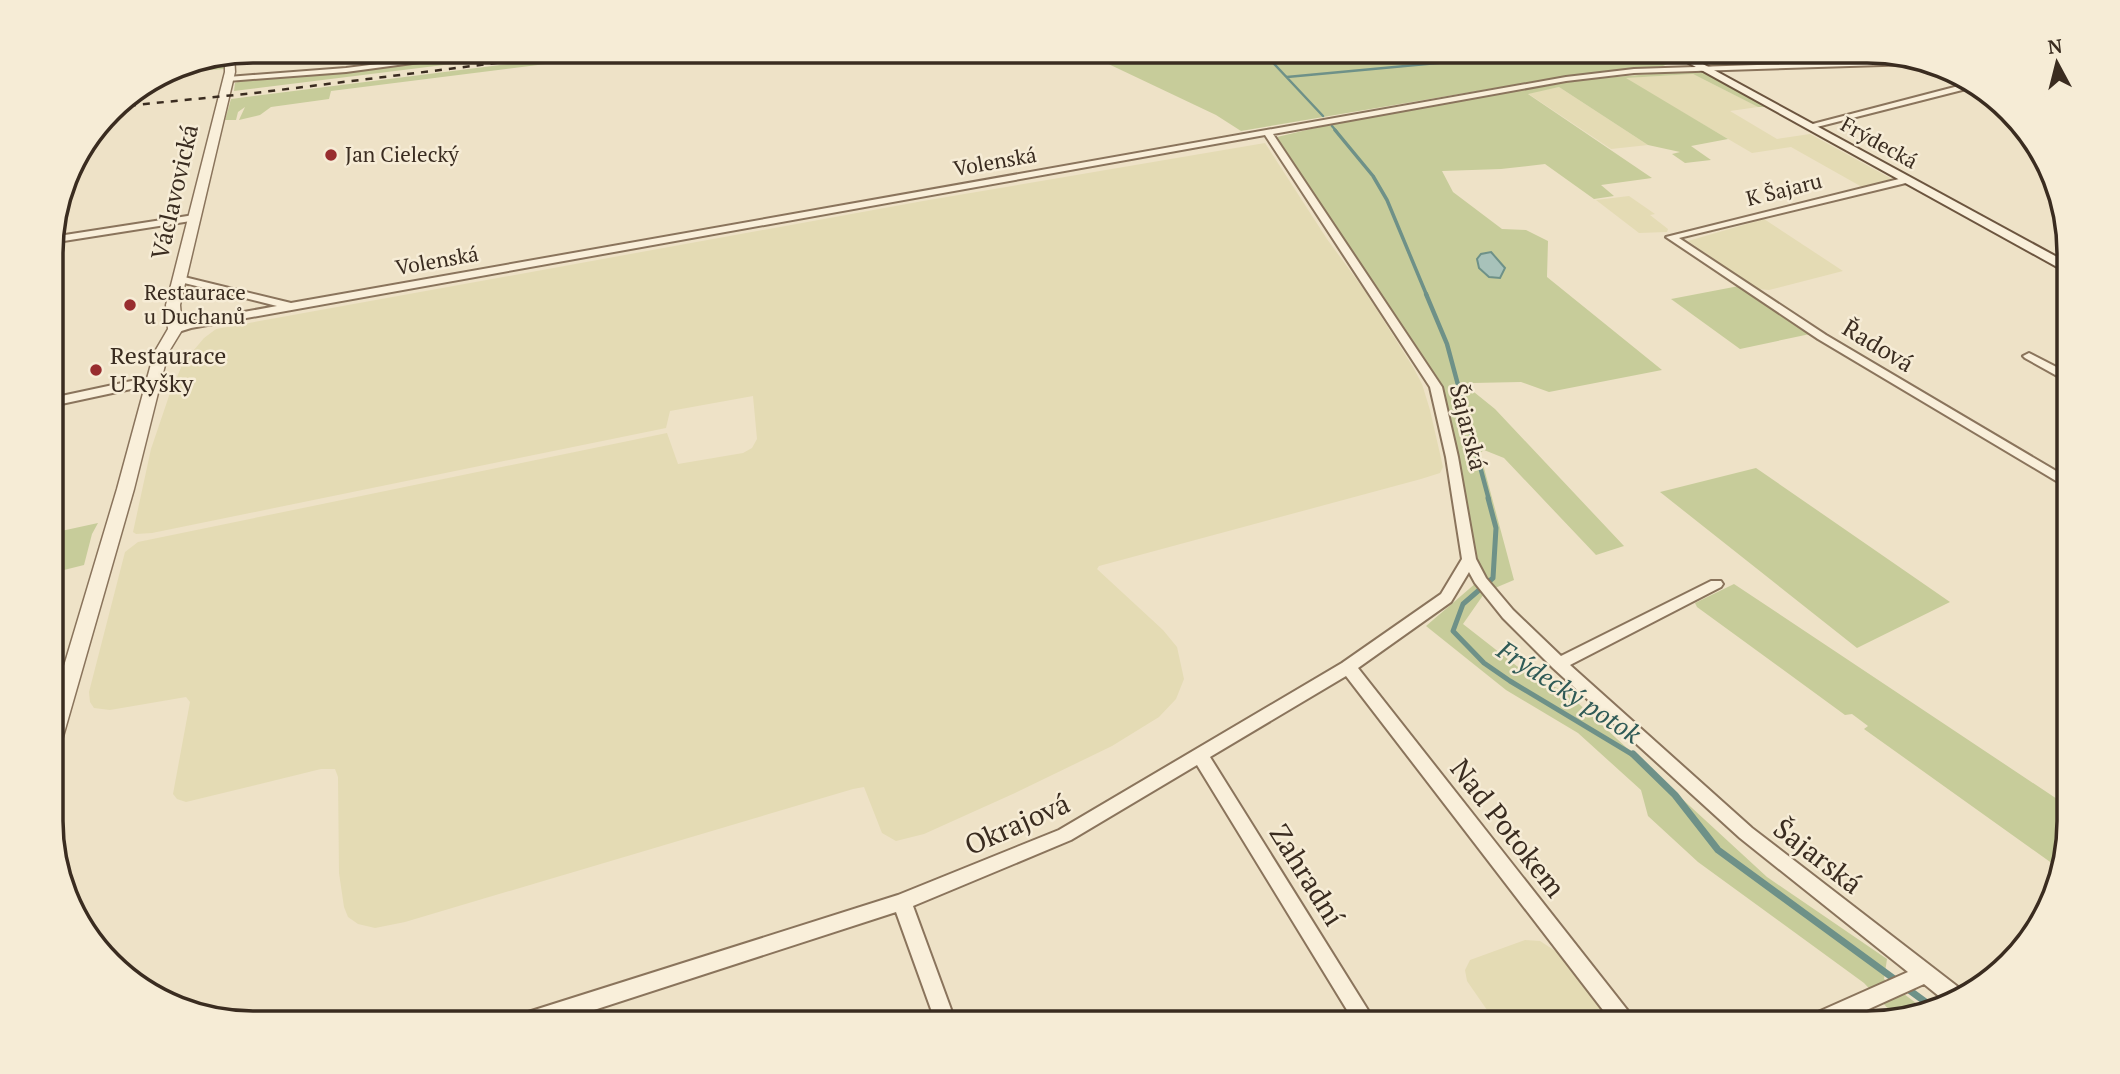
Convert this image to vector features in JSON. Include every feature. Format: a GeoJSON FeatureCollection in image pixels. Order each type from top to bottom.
{"type":"FeatureCollection","features":[{"type":"Feature","properties":{"kind":"main road","name":"Frýdecká"},"geometry":{"type":"LineString","coordinates":[[1695,63],[2057,263]]}},
{"type":"Feature","properties":{"kind":"street"},"geometry":{"type":"LineString","coordinates":[[229,79],[402,63]]}},
{"type":"Feature","properties":{"kind":"street"},"geometry":{"type":"LineString","coordinates":[[1669,70],[1683,63]]}},
{"type":"Feature","properties":{"kind":"street","name":"Volenská"},"geometry":{"type":"LineString","coordinates":[[175,330],[188,325],[1566,79],[1704,68],[1722,70],[1875,64]]}},
{"type":"Feature","properties":{"kind":"street","name":"Václavovická"},"geometry":{"type":"LineString","coordinates":[[63,702],[165,338],[175,330],[173,305],[229,79],[230,65]]}},
{"type":"Feature","properties":{"kind":"street"},"geometry":{"type":"LineString","coordinates":[[1808,126],[1960,88]]}},
{"type":"Feature","properties":{"kind":"street","name":"Šajarská"},"geometry":{"type":"LineString","coordinates":[[1267,132],[1436,387],[1452,457],[1469,559],[1485,585],[1508,614],[1559,664],[1746,833],[1920,976],[1947,993]]}},
{"type":"Feature","properties":{"kind":"street","name":"K Šajaru"},"geometry":{"type":"LineString","coordinates":[[1671,237],[1907,180]]}},
{"type":"Feature","properties":{"kind":"street"},"geometry":{"type":"LineString","coordinates":[[63,238],[194,218]]}},
{"type":"Feature","properties":{"kind":"street","name":"Řadová"},"geometry":{"type":"LineString","coordinates":[[1671,237],[1822,337],[2057,477]]}},
{"type":"Feature","properties":{"kind":"street","name":"Volenská"},"geometry":{"type":"LineString","coordinates":[[180,279],[295,307]]}},
{"type":"Feature","properties":{"kind":"street"},"geometry":{"type":"LineString","coordinates":[[2029,356],[2057,372]]}},
{"type":"Feature","properties":{"kind":"street"},"geometry":{"type":"LineString","coordinates":[[63,400],[155,380]]}},
{"type":"Feature","properties":{"kind":"street","name":"Okrajová"},"geometry":{"type":"LineString","coordinates":[[562,1011],[902,902],[1065,835],[1348,667],[1446,598],[1469,559]]}},
{"type":"Feature","properties":{"kind":"street"},"geometry":{"type":"LineString","coordinates":[[1559,664],[1716,584]]}},
{"type":"Feature","properties":{"kind":"street","name":"Nad Potokem"},"geometry":{"type":"LineString","coordinates":[[1348,667],[1616,1011]]}},
{"type":"Feature","properties":{"kind":"street","name":"Zahradní"},"geometry":{"type":"LineString","coordinates":[[1200,756],[1359,1011]]}},
{"type":"Feature","properties":{"kind":"street"},"geometry":{"type":"LineString","coordinates":[[902,902],[942,1011]]}},
{"type":"Feature","properties":{"kind":"street"},"geometry":{"type":"LineString","coordinates":[[1841,1011],[1920,976]]}},
{"type":"Feature","properties":{"kind":"shaded area"},"geometry":{"type":"Polygon","coordinates":[[[1693,74],[1758,107],[1730,111],[1777,139],[1810,134],[1892,179],[1862,187],[1791,147],[1752,153],[1624,78],[1693,74]]]}},
{"type":"Feature","properties":{"kind":"shaded area"},"geometry":{"type":"Polygon","coordinates":[[[1559,87],[1648,145],[1611,149],[1527,93],[1559,87]]]}},
{"type":"Feature","properties":{"kind":"shaded area"},"geometry":{"type":"Polygon","coordinates":[[[1265,143],[1413,367],[1422,384],[1430,410],[1443,467],[1440,473],[1421,479],[1099,566],[1097,569],[1163,630],[1177,647],[1184,679],[1176,699],[1159,717],[1112,746],[1015,793],[924,834],[896,841],[882,833],[864,787],[853,789],[405,922],[375,928],[358,924],[348,917],[344,907],[339,873],[338,777],[335,769],[321,769],[186,802],[177,799],[173,794],[190,702],[186,697],[110,710],[94,708],[90,702],[89,692],[125,552],[138,542],[667,433],[678,464],[743,453],[752,448],[757,439],[753,396],[670,411],[666,428],[152,533],[136,534],[133,532],[151,449],[170,393],[183,363],[204,338],[216,329],[923,201],[1265,143]]]}},
{"type":"Feature","properties":{"kind":"shaded area"},"geometry":{"type":"Polygon","coordinates":[[[1629,196],[1655,214],[1650,215],[1668,229],[1667,232],[1639,233],[1596,200],[1629,196]]]}},
{"type":"Feature","properties":{"kind":"shaded area"},"geometry":{"type":"Polygon","coordinates":[[[1764,219],[1843,271],[1769,290],[1757,289],[1688,241],[1764,219]]]}},
{"type":"Feature","properties":{"kind":"shaded area"},"geometry":{"type":"Polygon","coordinates":[[[1525,940],[1540,941],[1557,952],[1602,1011],[1488,1011],[1467,981],[1465,970],[1470,960],[1525,940]]]}},
{"type":"Feature","properties":{"kind":"green space"},"geometry":{"type":"Polygon","coordinates":[[[412,63],[459,63],[234,91],[235,83],[247,79],[412,63]]]}},
{"type":"Feature","properties":{"kind":"green space"},"geometry":{"type":"Polygon","coordinates":[[[517,63],[554,63],[331,91],[329,99],[271,107],[260,115],[239,120],[245,107],[238,112],[236,120],[225,120],[231,99],[517,63]]]}},
{"type":"Feature","properties":{"kind":"green space"},"geometry":{"type":"Polygon","coordinates":[[[1106,63],[1670,63],[1663,66],[1554,78],[1241,131],[1216,115],[1106,63]]]}},
{"type":"Feature","properties":{"kind":"green space"},"geometry":{"type":"Polygon","coordinates":[[[1709,63],[1837,63],[1720,68],[1709,63]]]}},
{"type":"Feature","properties":{"kind":"green space"},"geometry":{"type":"Polygon","coordinates":[[[225,66],[225,69],[202,71],[225,66]]]}},
{"type":"Feature","properties":{"kind":"green space"},"geometry":{"type":"Polygon","coordinates":[[[1687,71],[1705,73],[1766,107],[1758,107],[1693,74],[1626,78],[1728,139],[1691,146],[1711,160],[1685,163],[1672,154],[1680,152],[1648,145],[1559,87],[1528,94],[1652,178],[1601,185],[1614,196],[1594,199],[1545,164],[1442,171],[1453,192],[1502,229],[1526,230],[1548,241],[1547,277],[1662,370],[1549,392],[1521,382],[1472,383],[1469,388],[1495,409],[1624,546],[1596,555],[1504,458],[1484,450],[1480,453],[1514,580],[1495,588],[1486,578],[1477,559],[1440,386],[1277,137],[1349,120],[1579,80],[1687,71]]]}},
{"type":"Feature","properties":{"kind":"green space"},"geometry":{"type":"Polygon","coordinates":[[[1739,286],[1810,334],[1740,349],[1671,299],[1739,286]]]}},
{"type":"Feature","properties":{"kind":"green space"},"geometry":{"type":"Polygon","coordinates":[[[1756,468],[1950,602],[1857,648],[1660,492],[1756,468]]]}},
{"type":"Feature","properties":{"kind":"green space"},"geometry":{"type":"Polygon","coordinates":[[[98,523],[92,534],[84,565],[63,570],[63,531],[98,523]]]}},
{"type":"Feature","properties":{"kind":"green space"},"geometry":{"type":"Polygon","coordinates":[[[1476,583],[1486,591],[1463,624],[1527,674],[1566,692],[1767,877],[1887,959],[1884,979],[1918,1003],[1889,1010],[1864,983],[1698,862],[1648,816],[1641,790],[1578,733],[1506,690],[1426,626],[1476,583]]]}},
{"type":"Feature","properties":{"kind":"green space"},"geometry":{"type":"Polygon","coordinates":[[[1734,584],[2057,799],[2057,834],[2052,863],[1864,729],[1868,726],[1852,714],[1845,715],[1695,603],[1734,584]]]}},
{"type":"Feature","properties":{"kind":"water"},"geometry":{"type":"Polygon","coordinates":[[[1491,252],[1505,268],[1500,278],[1489,277],[1479,268],[1477,259],[1481,254],[1491,252]]]}},
{"type":"Feature","properties":{"kind":"waterway","name":"Frýdecký potok"},"geometry":{"type":"LineString","coordinates":[[1273,63],[1323,116]]}},
{"type":"Feature","properties":{"kind":"waterway"},"geometry":{"type":"LineString","coordinates":[[1287,77],[1438,63]]}},
{"type":"Feature","properties":{"kind":"waterway","name":"Frýdecký potok"},"geometry":{"type":"LineString","coordinates":[[1332,126],[1337,132]]}},
{"type":"Feature","properties":{"kind":"waterway","name":"Frýdecký potok"},"geometry":{"type":"LineString","coordinates":[[1335,130],[1373,176],[1387,200],[1427,296]]}},
{"type":"Feature","properties":{"kind":"waterway","name":"Frýdecký potok"},"geometry":{"type":"LineString","coordinates":[[1426,294],[1447,344],[1489,500]]}},
{"type":"Feature","properties":{"kind":"waterway","name":"Frýdecký potok"},"geometry":{"type":"LineString","coordinates":[[1488,498],[1496,528],[1493,578],[1463,604],[1453,631],[1484,663],[1510,681],[1635,756]]}},
{"type":"Feature","properties":{"kind":"waterway","name":"Frýdecký potok"},"geometry":{"type":"LineString","coordinates":[[1633,754],[1675,795],[1718,850],[1897,981]]}},
{"type":"Feature","properties":{"kind":"waterway","name":"Frýdecký potok"},"geometry":{"type":"LineString","coordinates":[[1905,987],[1925,1002]]}},
{"type":"Feature","properties":{"kind":"railway"},"geometry":{"type":"LineString","coordinates":[[133,105],[496,63]]}},
{"type":"Feature","properties":{"kind":"place","name":"Jan Cielecký"},"geometry":{"type":"Point","coordinates":[331,155]}},
{"type":"Feature","properties":{"kind":"place","name":"Restaurace u Duchanů"},"geometry":{"type":"Point","coordinates":[130,305]}},
{"type":"Feature","properties":{"kind":"place","name":"Restaurace U Ryšky"},"geometry":{"type":"Point","coordinates":[96,370]}}]}
